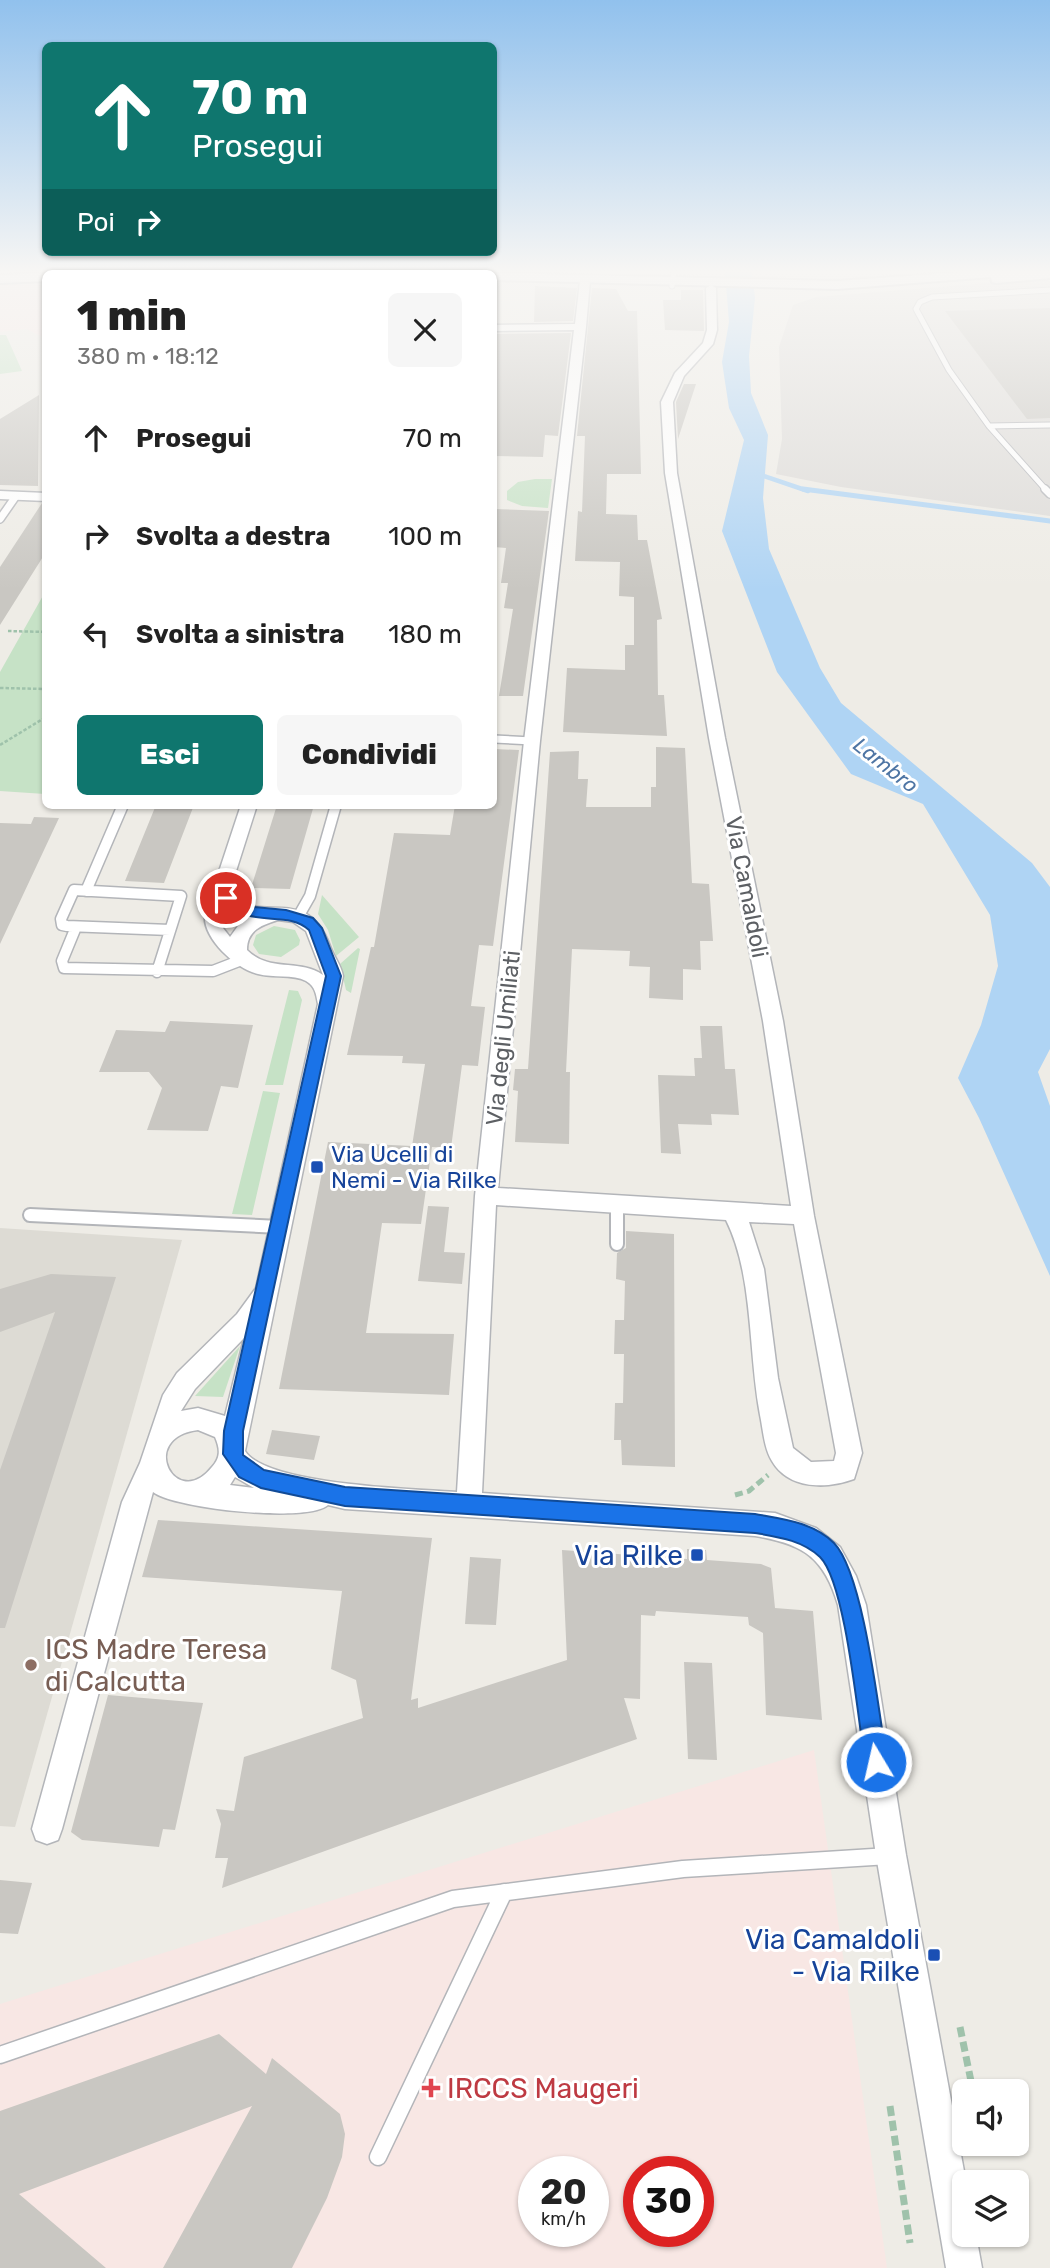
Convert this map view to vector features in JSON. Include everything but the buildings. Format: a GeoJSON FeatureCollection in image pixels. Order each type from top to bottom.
{"type":"FeatureCollection","features":[{"type":"Feature","properties":{"kind":"street","name":"Via degli Umiliati"},"geometry":{"type":"LineString","coordinates":[[469,1504],[486,1196],[532,741],[575,378]]}},
{"type":"Feature","properties":{"kind":"street","name":"Via Camaldoli"},"geometry":{"type":"LineString","coordinates":[[678,378],[667,402],[671,473],[717,738],[773,1021],[803,1216],[849,1453],[845,1470],[817,1476],[797,1468],[782,1455],[760,1333],[751,1256],[746,1235],[732,1211]]}},
{"type":"Feature","properties":{"kind":"street"},"geometry":{"type":"LineString","coordinates":[[0,495],[42,497]]}},
{"type":"Feature","properties":{"kind":"street"},"geometry":{"type":"LineString","coordinates":[[248,809],[213,919],[214,930],[225,946],[261,968],[311,975],[326,989],[328,1006]]}},
{"type":"Feature","properties":{"kind":"street"},"geometry":{"type":"LineString","coordinates":[[183,1493],[196,1492],[215,1482],[228,1468],[328,1006],[333,971],[315,928],[291,916],[248,911],[228,901],[222,891]]}},
{"type":"Feature","properties":{"kind":"street"},"geometry":{"type":"LineString","coordinates":[[241,956],[239,938],[247,926],[264,918],[291,916]]}},
{"type":"Feature","properties":{"kind":"street"},"geometry":{"type":"LineString","coordinates":[[272,969],[285,968],[306,959],[314,951],[318,939]]}},
{"type":"Feature","properties":{"kind":"street"},"geometry":{"type":"LineString","coordinates":[[486,1196],[803,1216]]}},
{"type":"Feature","properties":{"kind":"street"},"geometry":{"type":"LineString","coordinates":[[47,1829],[135,1502],[181,1388],[245,1321],[265,1294]]}},
{"type":"Feature","properties":{"kind":"street"},"geometry":{"type":"LineString","coordinates":[[345,1497],[261,1479],[245,1471],[232,1452],[225,1430],[203,1419],[176,1424],[160,1438],[153,1458],[162,1485],[183,1493],[272,1501],[345,1497],[755,1523],[798,1531],[821,1544],[839,1567],[852,1605],[956,2265]]}},
{"type":"Feature","properties":{"kind":"lane"},"geometry":{"type":"LineString","coordinates":[[955,378],[989,426],[1050,494]]}},
{"type":"Feature","properties":{"kind":"lane"},"geometry":{"type":"LineString","coordinates":[[989,426],[1050,425]]}},
{"type":"Feature","properties":{"kind":"lane"},"geometry":{"type":"LineString","coordinates":[[0,519],[16,496]]}},
{"type":"Feature","properties":{"kind":"lane"},"geometry":{"type":"LineString","coordinates":[[497,739],[532,741]]}},
{"type":"Feature","properties":{"kind":"lane"},"geometry":{"type":"LineString","coordinates":[[86,891],[121,809]]}},
{"type":"Feature","properties":{"kind":"lane"},"geometry":{"type":"LineString","coordinates":[[291,916],[308,901],[335,809]]}},
{"type":"Feature","properties":{"kind":"lane"},"geometry":{"type":"LineString","coordinates":[[157,972],[181,896],[74,890],[61,919],[62,925],[76,927],[170,930]]}},
{"type":"Feature","properties":{"kind":"lane"},"geometry":{"type":"LineString","coordinates":[[76,927],[62,961],[64,968],[157,972],[213,971],[241,956]]}},
{"type":"Feature","properties":{"kind":"lane"},"geometry":{"type":"LineString","coordinates":[[617,1203],[617,1244]]}},
{"type":"Feature","properties":{"kind":"lane"},"geometry":{"type":"LineString","coordinates":[[30,1215],[279,1227]]}},
{"type":"Feature","properties":{"kind":"lane"},"geometry":{"type":"LineString","coordinates":[[0,2055],[453,1899],[683,1869],[891,1855]]}},
{"type":"Feature","properties":{"kind":"lane"},"geometry":{"type":"LineString","coordinates":[[378,2157],[504,1892]]}},
{"type":"Feature","properties":{"kind":"path"},"geometry":{"type":"LineString","coordinates":[[8,631],[42,632]]}},
{"type":"Feature","properties":{"kind":"path"},"geometry":{"type":"LineString","coordinates":[[0,688],[42,689]]}},
{"type":"Feature","properties":{"kind":"path"},"geometry":{"type":"LineString","coordinates":[[0,745],[42,719]]}},
{"type":"Feature","properties":{"kind":"path"},"geometry":{"type":"LineString","coordinates":[[960,2028],[971,2079]]}},
{"type":"Feature","properties":{"kind":"path"},"geometry":{"type":"LineString","coordinates":[[890,2106],[910,2243]]}},
{"type":"Feature","properties":{"kind":"shaded area"},"geometry":{"type":"Polygon","coordinates":[[[780,378],[1050,378],[1050,516],[841,487],[776,474],[782,439],[780,378]]]}},
{"type":"Feature","properties":{"kind":"shaded area","name":"ICS Madre Teresa di Calcutta"},"geometry":{"type":"Polygon","coordinates":[[[0,1228],[182,1240],[15,1827],[0,1826],[0,1228]]]}},
{"type":"Feature","properties":{"kind":"shaded area","name":"IRCCS Maugeri"},"geometry":{"type":"Polygon","coordinates":[[[814,1750],[887,2268],[0,2268],[0,2004],[814,1750]]]}},
{"type":"Feature","properties":{"kind":"green space"},"geometry":{"type":"Polygon","coordinates":[[[552,479],[548,508],[522,506],[507,500],[507,491],[518,482],[552,479]]]}},
{"type":"Feature","properties":{"kind":"green space"},"geometry":{"type":"Polygon","coordinates":[[[42,597],[42,794],[0,791],[0,672],[42,597]]]}},
{"type":"Feature","properties":{"kind":"green space"},"geometry":{"type":"Polygon","coordinates":[[[322,895],[359,937],[336,956],[328,930],[318,914],[322,895]]]}},
{"type":"Feature","properties":{"kind":"green space"},"geometry":{"type":"Polygon","coordinates":[[[274,926],[295,930],[300,940],[299,945],[281,957],[259,954],[253,945],[256,935],[274,926]]]}},
{"type":"Feature","properties":{"kind":"green space"},"geometry":{"type":"Polygon","coordinates":[[[360,949],[351,993],[346,990],[340,964],[360,949]]]}},
{"type":"Feature","properties":{"kind":"green space"},"geometry":{"type":"Polygon","coordinates":[[[289,990],[298,991],[302,1000],[283,1085],[265,1085],[289,990]]]}},
{"type":"Feature","properties":{"kind":"green space"},"geometry":{"type":"Polygon","coordinates":[[[263,1091],[280,1093],[252,1215],[232,1214],[263,1091]]]}},
{"type":"Feature","properties":{"kind":"green space"},"geometry":{"type":"Polygon","coordinates":[[[240,1346],[223,1397],[195,1396],[240,1346]]]}},
{"type":"Feature","properties":{"kind":"water","name":"Lambro"},"geometry":{"type":"Polygon","coordinates":[[[724,378],[750,378],[751,393],[768,435],[763,498],[769,549],[820,668],[841,703],[1032,863],[1050,887],[1050,1049],[1038,1072],[1050,1106],[1050,1276],[979,1118],[958,1078],[981,1025],[998,966],[990,915],[923,804],[851,774],[777,672],[722,531],[744,440],[729,408],[724,378]]]}},
{"type":"Feature","properties":{"kind":"waterway"},"geometry":{"type":"LineString","coordinates":[[755,473],[808,491]]}},
{"type":"Feature","properties":{"kind":"waterway"},"geometry":{"type":"LineString","coordinates":[[803,489],[1050,521]]}},
{"type":"Feature","properties":{"kind":"place","name":"Via Ucelli di Nemi - Via Rilke"},"geometry":{"type":"Point","coordinates":[317,1167]}},
{"type":"Feature","properties":{"kind":"place","name":"Via Rilke"},"geometry":{"type":"Point","coordinates":[697,1555]}},
{"type":"Feature","properties":{"kind":"place","name":"ICS Madre Teresa di Calcutta"},"geometry":{"type":"Point","coordinates":[31,1665]}},
{"type":"Feature","properties":{"kind":"place","name":"Via Camaldoli - Via Rilke"},"geometry":{"type":"Point","coordinates":[934,1955]}},
{"type":"Feature","properties":{"kind":"place","name":"IRCCS Maugeri"},"geometry":{"type":"Point","coordinates":[431,2088]}},
{"type":"Feature","properties":{"kind":"route"},"geometry":{"type":"LineString","coordinates":[[226,898],[251,912],[298,917],[308,922],[315,928],[334,976],[270,1277],[234,1431],[232,1454],[236,1462],[245,1471],[261,1479],[345,1497],[755,1523],[798,1531],[821,1544],[843,1575],[852,1605],[876,1762]]}}]}
